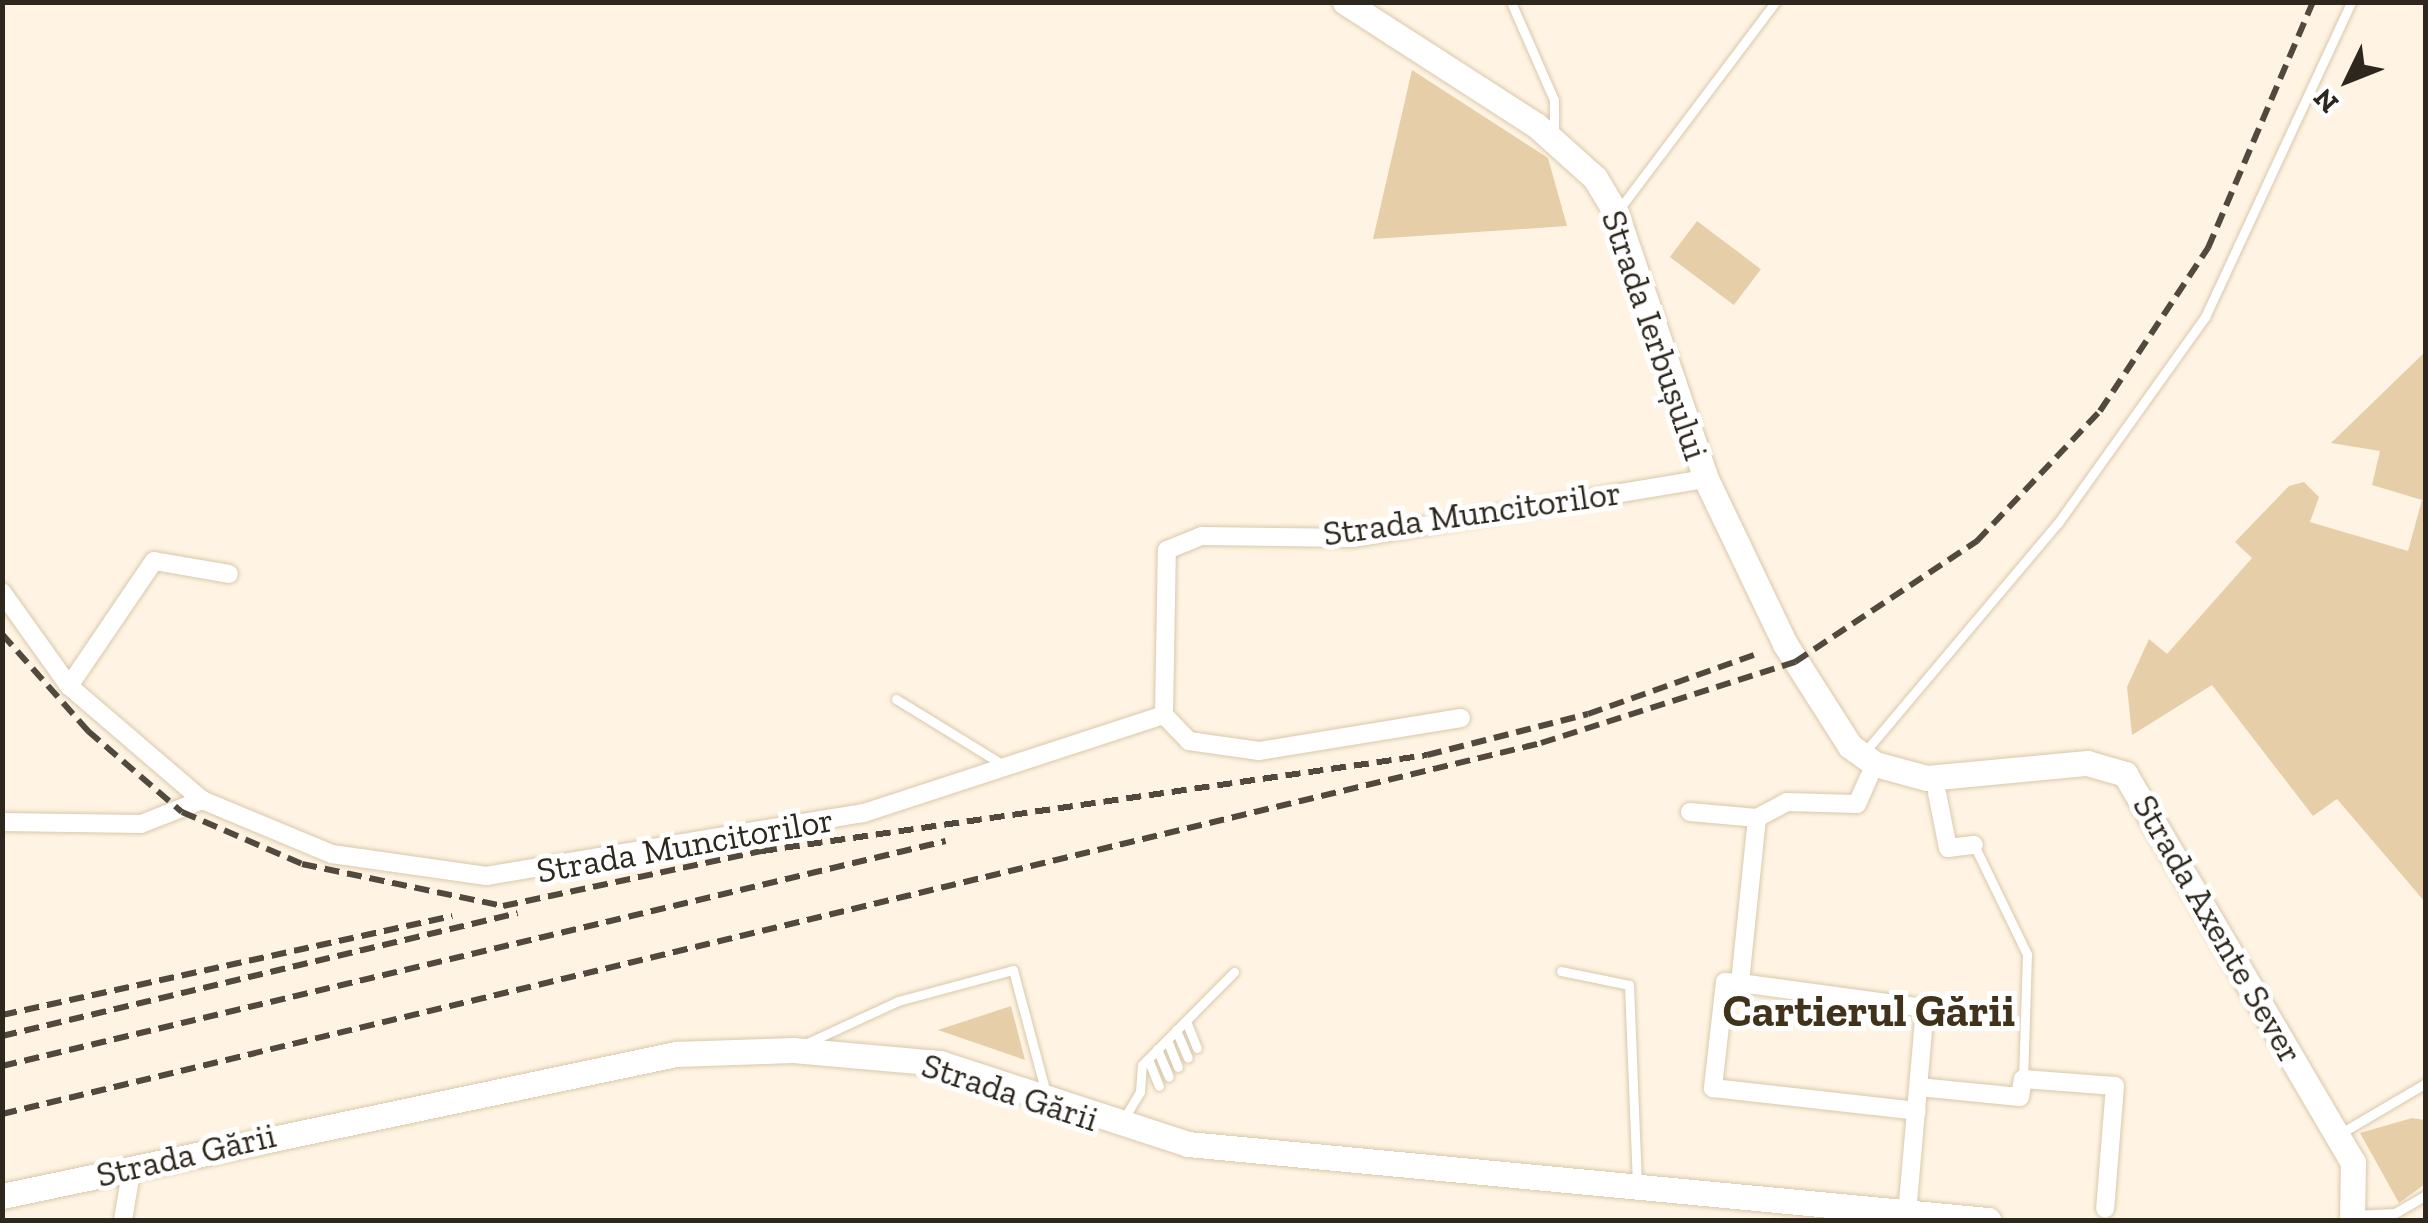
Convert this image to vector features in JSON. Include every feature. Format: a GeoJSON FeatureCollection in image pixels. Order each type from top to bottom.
{"type":"FeatureCollection","features":[{"type":"Feature","properties":{"kind":"main road","name":"Strada Ierbușului"},"geometry":{"type":"LineString","coordinates":[[1345,2],[1554,140],[1616,213],[1706,478],[1795,662]]}},
{"type":"Feature","properties":{"kind":"main road","name":"Strada Axente Sever"},"geometry":{"type":"LineString","coordinates":[[1795,662],[1834,730],[1865,766],[1927,778],[2087,762],[2125,774],[2338,1134],[2357,1181],[2353,1218]]}},
{"type":"Feature","properties":{"kind":"main road","name":"Strada Gării"},"geometry":{"type":"LineString","coordinates":[[2,1196],[676,1054],[793,1050],[940,1063],[1047,1098],[1119,1127],[1188,1144],[1988,1220]]}},
{"type":"Feature","properties":{"kind":"street","name":"Strada Muncitorilor"},"geometry":{"type":"LineString","coordinates":[[2,592],[69,686],[202,800],[332,854],[535,875],[864,812],[1164,714],[1162,563],[1182,540],[1352,538],[1706,478]]}},
{"type":"Feature","properties":{"kind":"street"},"geometry":{"type":"LineString","coordinates":[[69,686],[154,561],[230,574]]}},
{"type":"Feature","properties":{"kind":"street"},"geometry":{"type":"LineString","coordinates":[[1164,714],[1189,741],[1219,751],[1460,718]]}},
{"type":"Feature","properties":{"kind":"street"},"geometry":{"type":"LineString","coordinates":[[1690,812],[1756,818],[1787,802],[1857,804],[1865,766]]}},
{"type":"Feature","properties":{"kind":"street"},"geometry":{"type":"LineString","coordinates":[[1937,793],[1948,848],[1974,846]]}},
{"type":"Feature","properties":{"kind":"street"},"geometry":{"type":"LineString","coordinates":[[2,822],[141,824],[202,800]]}},
{"type":"Feature","properties":{"kind":"street"},"geometry":{"type":"LineString","coordinates":[[1740,982],[1756,818]]}},
{"type":"Feature","properties":{"kind":"street"},"geometry":{"type":"LineString","coordinates":[[1907,1212],[1918,1111],[1925,1008],[1725,982],[1713,1088],[1918,1111]]}},
{"type":"Feature","properties":{"kind":"street"},"geometry":{"type":"LineString","coordinates":[[1920,1087],[2020,1097],[2023,1079],[2115,1086],[2104,1209]]}},
{"type":"Feature","properties":{"kind":"street"},"geometry":{"type":"LineString","coordinates":[[123,1220],[132,1167]]}},
{"type":"Feature","properties":{"kind":"lane"},"geometry":{"type":"LineString","coordinates":[[1510,2],[1554,100],[1554,140]]}},
{"type":"Feature","properties":{"kind":"lane"},"geometry":{"type":"LineString","coordinates":[[1616,213],[1775,2]]}},
{"type":"Feature","properties":{"kind":"lane"},"geometry":{"type":"LineString","coordinates":[[1865,766],[2058,523],[2205,317],[2351,2]]}},
{"type":"Feature","properties":{"kind":"lane"},"geometry":{"type":"LineString","coordinates":[[896,699],[1008,767]]}},
{"type":"Feature","properties":{"kind":"lane"},"geometry":{"type":"LineString","coordinates":[[1974,846],[2027,954],[2023,1079]]}},
{"type":"Feature","properties":{"kind":"lane"},"geometry":{"type":"LineString","coordinates":[[793,1050],[898,1001],[1013,970],[1047,1098]]}},
{"type":"Feature","properties":{"kind":"lane"},"geometry":{"type":"LineString","coordinates":[[1560,971],[1629,984],[1637,1186]]}},
{"type":"Feature","properties":{"kind":"lane"},"geometry":{"type":"LineString","coordinates":[[1119,1127],[1148,1059],[1234,972]]}},
{"type":"Feature","properties":{"kind":"lane"},"geometry":{"type":"LineString","coordinates":[[1186,1021],[1198,1048]]}},
{"type":"Feature","properties":{"kind":"lane"},"geometry":{"type":"LineString","coordinates":[[1176,1030],[1188,1058]]}},
{"type":"Feature","properties":{"kind":"lane"},"geometry":{"type":"LineString","coordinates":[[1167,1040],[1178,1067]]}},
{"type":"Feature","properties":{"kind":"lane"},"geometry":{"type":"LineString","coordinates":[[1158,1050],[1169,1077]]}},
{"type":"Feature","properties":{"kind":"lane"},"geometry":{"type":"LineString","coordinates":[[1148,1059],[1160,1086]]}},
{"type":"Feature","properties":{"kind":"lane"},"geometry":{"type":"LineString","coordinates":[[2338,1134],[2426,1083]]}},
{"type":"Feature","properties":{"kind":"lane"},"geometry":{"type":"LineString","coordinates":[[2353,1218],[2395,1213],[2426,1194]]}},
{"type":"Feature","properties":{"kind":"shaded area"},"geometry":{"type":"Polygon","coordinates":[[[1412,70],[1548,158],[1567,226],[1373,239],[1412,70]]]}},
{"type":"Feature","properties":{"kind":"shaded area"},"geometry":{"type":"Polygon","coordinates":[[[1697,221],[1761,269],[1734,305],[1670,257],[1697,221]]]}},
{"type":"Feature","properties":{"kind":"shaded area"},"geometry":{"type":"Polygon","coordinates":[[[2425,352],[2425,902],[2337,799],[2313,816],[2212,685],[2132,735],[2127,687],[2149,639],[2167,654],[2252,558],[2235,542],[2289,486],[2304,482],[2319,497],[2310,522],[2408,551],[2422,500],[2372,485],[2380,451],[2331,443],[2425,352]]]}},
{"type":"Feature","properties":{"kind":"shaded area"},"geometry":{"type":"Polygon","coordinates":[[[1011,1006],[1025,1060],[938,1030],[1011,1006]]]}},
{"type":"Feature","properties":{"kind":"shaded area"},"geometry":{"type":"Polygon","coordinates":[[[2412,1118],[2425,1120],[2425,1184],[2399,1203],[2360,1133],[2412,1118]]]}},
{"type":"Feature","properties":{"kind":"railway"},"geometry":{"type":"LineString","coordinates":[[2,1114],[1541,743],[1795,662],[1977,541],[2100,411],[2208,248],[2313,2]]}},
{"type":"Feature","properties":{"kind":"railway"},"geometry":{"type":"LineString","coordinates":[[2,634],[88,731],[182,812],[302,864],[503,906],[762,851],[1427,755],[1588,714],[1754,655]]}},
{"type":"Feature","properties":{"kind":"railway"},"geometry":{"type":"LineString","coordinates":[[2,1066],[946,841]]}},
{"type":"Feature","properties":{"kind":"railway"},"geometry":{"type":"LineString","coordinates":[[2,1036],[518,913]]}},
{"type":"Feature","properties":{"kind":"railway"},"geometry":{"type":"LineString","coordinates":[[2,1015],[452,916]]}},
{"type":"Feature","properties":{"kind":"district","name":"Cartierul Gării"},"geometry":{"type":"Point","coordinates":[1869,1012]}}]}
